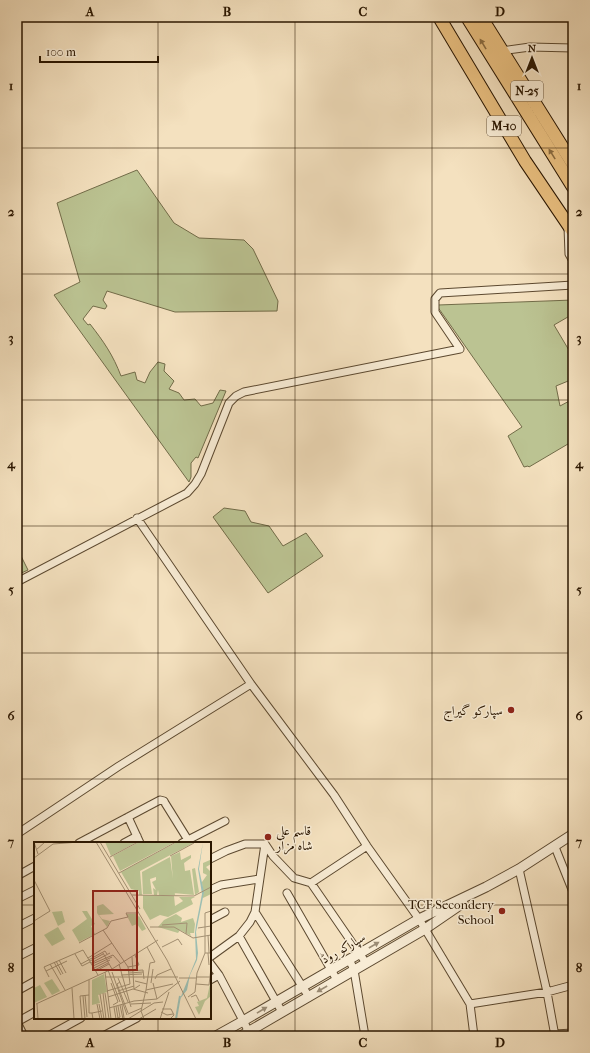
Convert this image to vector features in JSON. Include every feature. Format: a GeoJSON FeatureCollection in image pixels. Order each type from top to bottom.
{"type":"FeatureCollection","features":[{"type":"Feature","properties":{"kind":"highway","name":"M-10"},"geometry":{"type":"LineString","coordinates":[[439,17],[525,161],[570,228]]}},
{"type":"Feature","properties":{"kind":"highway"},"geometry":{"type":"LineString","coordinates":[[467,17],[573,188]]}},
{"type":"Feature","properties":{"kind":"highway","name":"N-25"},"geometry":{"type":"LineString","coordinates":[[481,17],[573,164]]}},
{"type":"Feature","properties":{"kind":"street"},"geometry":{"type":"LineString","coordinates":[[501,51],[530,47],[573,48]]}},
{"type":"Feature","properties":{"kind":"street"},"geometry":{"type":"LineString","coordinates":[[570,228],[569,254],[573,261]]}},
{"type":"Feature","properties":{"kind":"street"},"geometry":{"type":"LineString","coordinates":[[17,582],[187,493],[201,474],[229,403],[236,396],[252,390],[460,349],[435,312],[435,299],[440,293],[573,285]]}},
{"type":"Feature","properties":{"kind":"street"},"geometry":{"type":"LineString","coordinates":[[138,518],[251,684],[334,795],[367,846],[419,919],[470,1004],[474,1036]]}},
{"type":"Feature","properties":{"kind":"street"},"geometry":{"type":"LineString","coordinates":[[17,834],[119,766],[251,684]]}},
{"type":"Feature","properties":{"kind":"street"},"geometry":{"type":"LineString","coordinates":[[81,842],[160,800],[164,801],[185,841],[225,821]]}},
{"type":"Feature","properties":{"kind":"street"},"geometry":{"type":"LineString","coordinates":[[128,817],[139,840],[129,842]]}},
{"type":"Feature","properties":{"kind":"street","name":"سپارکو روڈ"},"geometry":{"type":"LineString","coordinates":[[216,1036],[243,1022],[419,919],[486,887],[519,869],[573,834]]}},
{"type":"Feature","properties":{"kind":"street"},"geometry":{"type":"LineString","coordinates":[[211,858],[245,844],[265,844]]}},
{"type":"Feature","properties":{"kind":"street"},"geometry":{"type":"LineString","coordinates":[[211,956],[239,936],[250,922],[255,912],[265,844]]}},
{"type":"Feature","properties":{"kind":"street"},"geometry":{"type":"LineString","coordinates":[[265,844],[273,856],[294,878],[311,883],[366,963]]}},
{"type":"Feature","properties":{"kind":"street"},"geometry":{"type":"LineString","coordinates":[[311,883],[367,846]]}},
{"type":"Feature","properties":{"kind":"street"},"geometry":{"type":"LineString","coordinates":[[555,847],[573,892]]}},
{"type":"Feature","properties":{"kind":"street"},"geometry":{"type":"LineString","coordinates":[[17,876],[34,867]]}},
{"type":"Feature","properties":{"kind":"street"},"geometry":{"type":"LineString","coordinates":[[519,869],[547,992],[555,1035],[573,1033]]}},
{"type":"Feature","properties":{"kind":"street"},"geometry":{"type":"LineString","coordinates":[[211,890],[221,885],[259,879]]}},
{"type":"Feature","properties":{"kind":"street","name":"سپارکو روڈ"},"geometry":{"type":"LineString","coordinates":[[245,1034],[425,929],[486,887]]}},
{"type":"Feature","properties":{"kind":"street"},"geometry":{"type":"LineString","coordinates":[[17,899],[34,890]]}},
{"type":"Feature","properties":{"kind":"street"},"geometry":{"type":"LineString","coordinates":[[287,892],[337,980]]}},
{"type":"Feature","properties":{"kind":"street"},"geometry":{"type":"LineString","coordinates":[[211,919],[225,912]]}},
{"type":"Feature","properties":{"kind":"street"},"geometry":{"type":"LineString","coordinates":[[255,912],[309,997]]}},
{"type":"Feature","properties":{"kind":"street"},"geometry":{"type":"LineString","coordinates":[[17,927],[34,918]]}},
{"type":"Feature","properties":{"kind":"street"},"geometry":{"type":"LineString","coordinates":[[239,936],[282,1012]]}},
{"type":"Feature","properties":{"kind":"street"},"geometry":{"type":"LineString","coordinates":[[17,958],[34,949]]}},
{"type":"Feature","properties":{"kind":"street"},"geometry":{"type":"LineString","coordinates":[[349,959],[354,970],[365,1036]]}},
{"type":"Feature","properties":{"kind":"street"},"geometry":{"type":"LineString","coordinates":[[211,964],[219,975],[243,1022],[245,1034]]}},
{"type":"Feature","properties":{"kind":"street"},"geometry":{"type":"LineString","coordinates":[[211,979],[219,975]]}},
{"type":"Feature","properties":{"kind":"street"},"geometry":{"type":"LineString","coordinates":[[17,991],[34,982]]}},
{"type":"Feature","properties":{"kind":"street"},"geometry":{"type":"LineString","coordinates":[[470,1004],[547,992],[573,985]]}},
{"type":"Feature","properties":{"kind":"street"},"geometry":{"type":"LineString","coordinates":[[24,1036],[17,1022],[34,1013]]}},
{"type":"Feature","properties":{"kind":"street"},"geometry":{"type":"LineString","coordinates":[[48,1036],[79,1019]]}},
{"type":"Feature","properties":{"kind":"street"},"geometry":{"type":"LineString","coordinates":[[103,1036],[135,1019]]}},
{"type":"Feature","properties":{"kind":"green space"},"geometry":{"type":"Polygon","coordinates":[[[137,170],[174,223],[199,238],[244,240],[253,249],[278,301],[277,311],[175,312],[107,291],[103,300],[107,306],[105,309],[93,306],[83,319],[88,325],[90,324],[104,343],[121,376],[135,372],[137,380],[145,383],[150,372],[158,362],[165,364],[164,371],[174,381],[169,389],[179,393],[184,400],[195,399],[201,406],[213,403],[220,390],[226,391],[198,458],[196,457],[191,463],[191,477],[189,482],[54,295],[80,282],[57,203],[137,170]]]}},
{"type":"Feature","properties":{"kind":"green space"},"geometry":{"type":"Polygon","coordinates":[[[573,300],[573,314],[554,325],[573,357],[573,379],[556,386],[560,406],[573,399],[573,441],[529,467],[524,467],[508,436],[522,427],[437,306],[573,300]]]}},
{"type":"Feature","properties":{"kind":"green space"},"geometry":{"type":"Polygon","coordinates":[[[224,508],[245,511],[251,522],[269,526],[283,546],[306,533],[323,556],[268,593],[213,517],[224,508]]]}},
{"type":"Feature","properties":{"kind":"green space"},"geometry":{"type":"Polygon","coordinates":[[[17,548],[28,570],[17,575],[17,548]]]}},
{"type":"Feature","properties":{"kind":"place","name":"سپارکو گیراج"},"geometry":{"type":"Point","coordinates":[511,710]}},
{"type":"Feature","properties":{"kind":"place","name":"قاسم علی شاہ مزار"},"geometry":{"type":"Point","coordinates":[268,837]}},
{"type":"Feature","properties":{"kind":"place","name":"TCF Secondery School"},"geometry":{"type":"Point","coordinates":[502,911]}}]}
